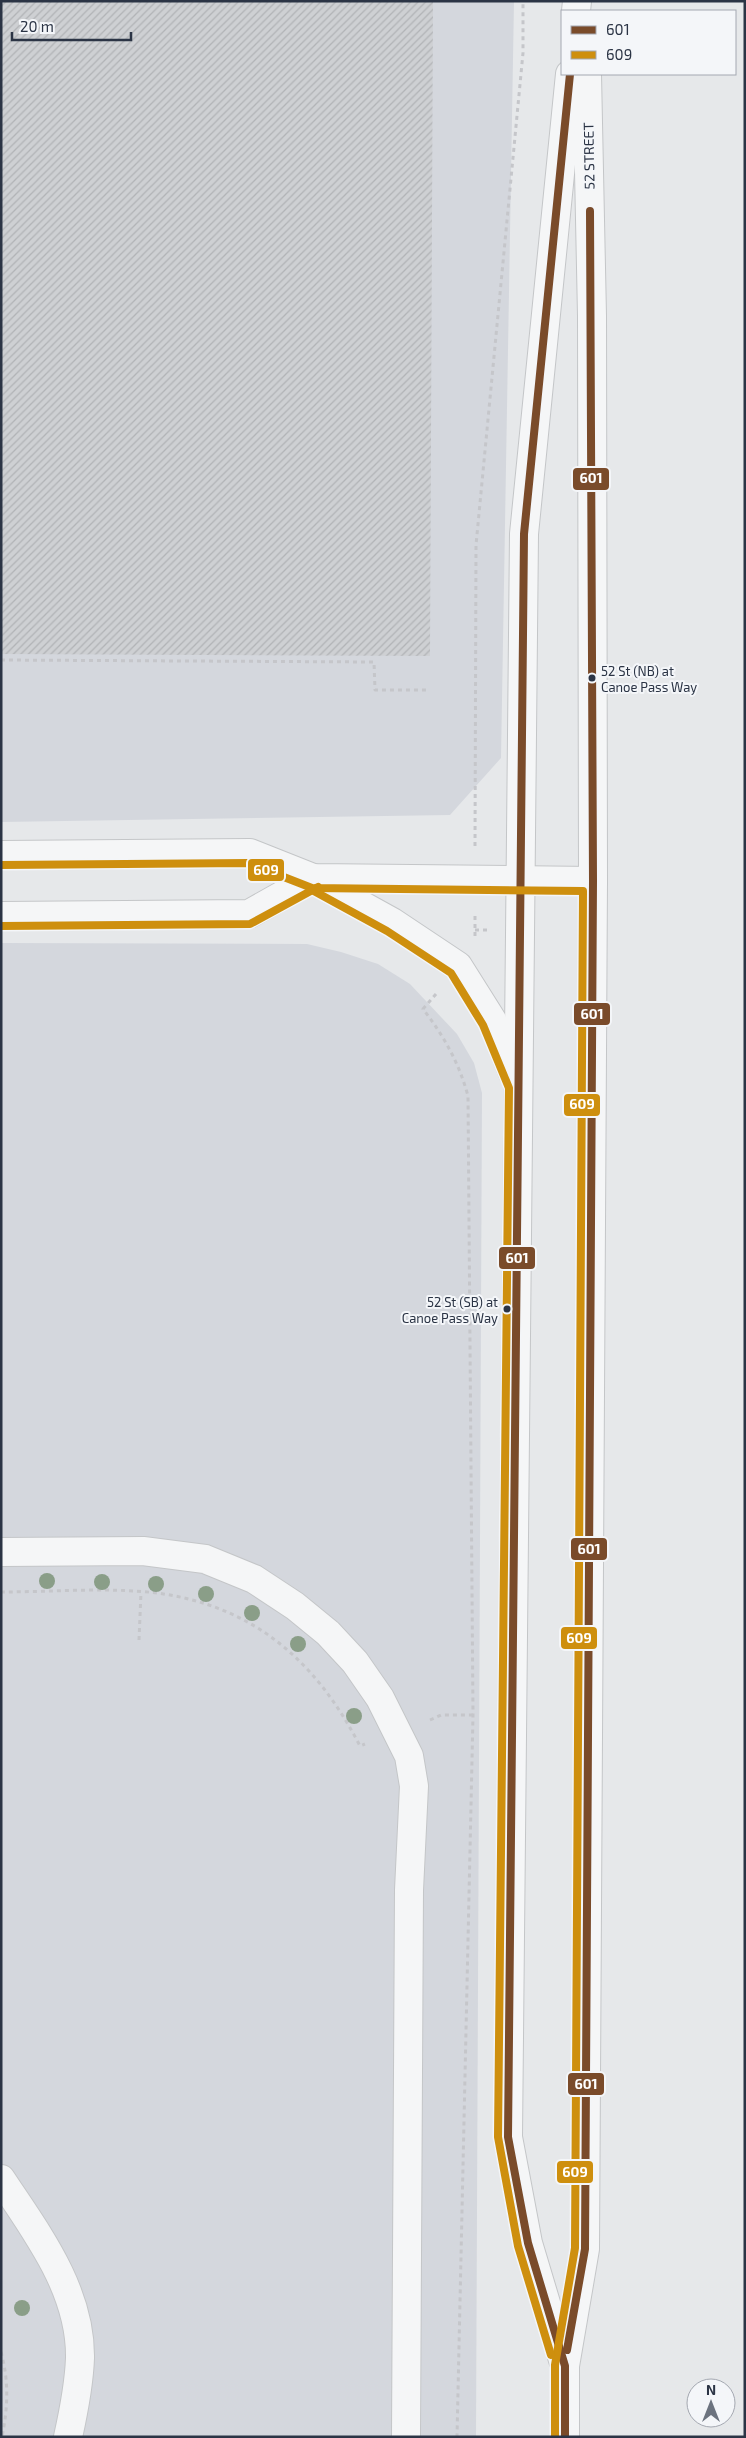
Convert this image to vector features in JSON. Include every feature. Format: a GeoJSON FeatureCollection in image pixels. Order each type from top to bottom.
{"type":"FeatureCollection","features":[{"type":"Feature","properties":{"kind":"street","name":"52 STREET"},"geometry":{"type":"LineString","coordinates":[[564,2366],[528,2243],[508,2137],[524,534],[570,75]]}},
{"type":"Feature","properties":{"kind":"street","name":"52 STREET"},"geometry":{"type":"LineString","coordinates":[[565,2437],[564,2366],[585,2248],[593,882],[592,316],[587,75]]}},
{"type":"Feature","properties":{"kind":"street"},"geometry":{"type":"LineString","coordinates":[[1,855],[250,853],[313,878],[392,922],[458,966],[492,1020],[519,1086]]}},
{"type":"Feature","properties":{"kind":"street"},"geometry":{"type":"LineString","coordinates":[[1,916],[249,914],[313,878],[593,882]]}},
{"type":"Feature","properties":{"kind":"street"},"geometry":{"type":"LineString","coordinates":[[1,1552],[143,1552],[206,1559],[254,1579],[295,1606],[328,1632],[355,1662],[380,1698],[409,1756],[414,1786],[409,1890],[406,2437]]}},
{"type":"Feature","properties":{"kind":"street"},"geometry":{"type":"LineString","coordinates":[[1,2178],[49,2254],[72,2308],[78,2333],[80,2357],[77,2394],[68,2437]]}},
{"type":"Feature","properties":{"kind":"path"},"geometry":{"type":"LineString","coordinates":[[475,820],[476,545],[522,53],[522,1]]}},
{"type":"Feature","properties":{"kind":"path"},"geometry":{"type":"LineString","coordinates":[[1,660],[374,662],[375,690],[429,690]]}},
{"type":"Feature","properties":{"kind":"path"},"geometry":{"type":"LineString","coordinates":[[474,943],[475,904]]}},
{"type":"Feature","properties":{"kind":"path"},"geometry":{"type":"LineString","coordinates":[[475,930],[488,930]]}},
{"type":"Feature","properties":{"kind":"path"},"geometry":{"type":"LineString","coordinates":[[427,1005],[423,1009],[444,1036],[462,1076],[468,1096],[473,1715],[457,2437]]}},
{"type":"Feature","properties":{"kind":"path"},"geometry":{"type":"LineString","coordinates":[[1,1592],[141,1592],[190,1599],[218,1608],[254,1626],[288,1648],[306,1665],[332,1696],[360,1746]]}},
{"type":"Feature","properties":{"kind":"path"},"geometry":{"type":"LineString","coordinates":[[139,1640],[141,1592]]}},
{"type":"Feature","properties":{"kind":"path"},"geometry":{"type":"LineString","coordinates":[[426,1722],[441,1715],[473,1715]]}},
{"type":"Feature","properties":{"kind":"path"},"geometry":{"type":"LineString","coordinates":[[1,2352],[6,2371],[8,2405],[2,2437]]}},
{"type":"Feature","properties":{"kind":"shaded area"},"geometry":{"type":"Polygon","coordinates":[[[1,1],[514,1],[501,758],[450,815],[1,822],[1,1]]]}},
{"type":"Feature","properties":{"kind":"shaded area"},"geometry":{"type":"Polygon","coordinates":[[[1,943],[307,944],[341,952],[378,964],[410,984],[457,1034],[474,1063],[482,1093],[476,2437],[1,2437],[1,943]]]}},
{"type":"Feature","properties":{"kind":"building"},"geometry":{"type":"Polygon","coordinates":[[[1,1],[433,1],[430,656],[1,654],[1,1]]]}},
{"type":"Feature","properties":{"kind":"transit line","name":"601"},"geometry":{"type":"LineString","coordinates":[[565,2437],[565,2366],[528,2243],[508,2137],[524,534],[570,75]]}},
{"type":"Feature","properties":{"kind":"transit line","name":"601"},"geometry":{"type":"LineString","coordinates":[[567,2350],[585,2249],[593,881],[590,211]]}},
{"type":"Feature","properties":{"kind":"transit line","name":"609"},"geometry":{"type":"LineString","coordinates":[[1,865],[248,863],[312,888],[583,891],[575,2248],[555,2365],[555,2437]]}},
{"type":"Feature","properties":{"kind":"transit line","name":"609"},"geometry":{"type":"LineString","coordinates":[[1,926],[250,924],[318,887]]}},
{"type":"Feature","properties":{"kind":"transit line","name":"609"},"geometry":{"type":"LineString","coordinates":[[312,890],[387,931],[451,973],[483,1025],[509,1088],[498,2137],[518,2246],[551,2355]]}},
{"type":"Feature","properties":{"kind":"place","name":"52 St (NB) at Canoe Pass Way"},"geometry":{"type":"Point","coordinates":[592,678]}},
{"type":"Feature","properties":{"kind":"place","name":"52 St (SB) at Canoe Pass Way"},"geometry":{"type":"Point","coordinates":[507,1309]}}]}
